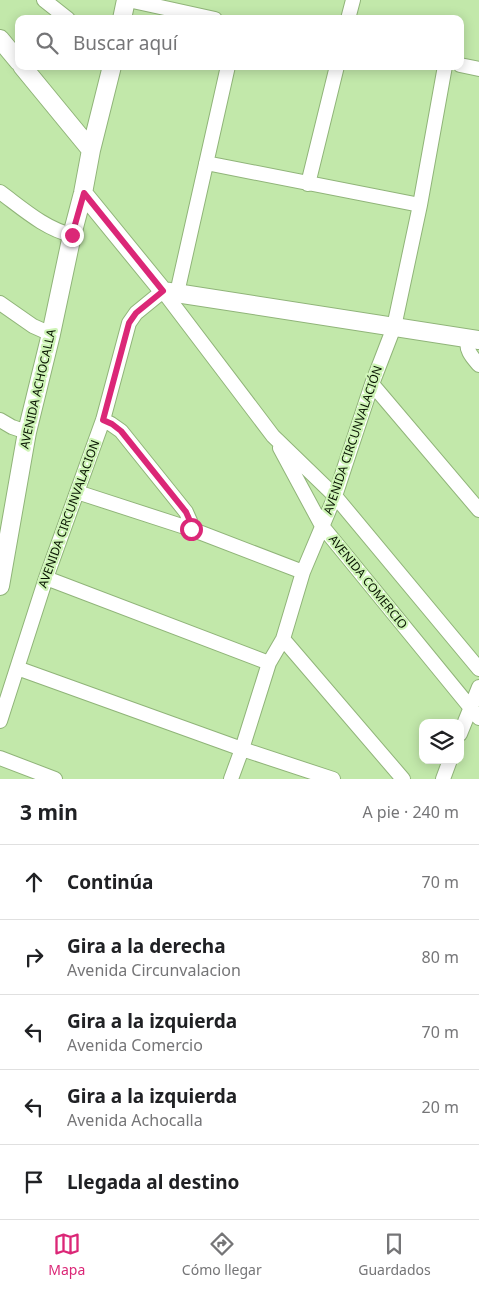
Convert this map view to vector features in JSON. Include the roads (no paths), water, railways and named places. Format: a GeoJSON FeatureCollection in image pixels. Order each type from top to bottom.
{"type":"FeatureCollection","features":[{"type":"Feature","properties":{"kind":"street"},"geometry":{"type":"LineString","coordinates":[[44,0],[63,15]]}},
{"type":"Feature","properties":{"kind":"street"},"geometry":{"type":"LineString","coordinates":[[123,15],[127,0],[196,15]]}},
{"type":"Feature","properties":{"kind":"street"},"geometry":{"type":"LineString","coordinates":[[349,15],[353,0]]}},
{"type":"Feature","properties":{"kind":"street"},"geometry":{"type":"LineString","coordinates":[[0,39],[15,57]]}},
{"type":"Feature","properties":{"kind":"street"},"geometry":{"type":"LineString","coordinates":[[464,66],[479,69]]}},
{"type":"Feature","properties":{"kind":"street"},"geometry":{"type":"LineString","coordinates":[[25,70],[92,150]]}},
{"type":"Feature","properties":{"kind":"street","name":"AVENIDA ACHOCALLA"},"geometry":{"type":"LineString","coordinates":[[0,586],[5,526],[51,334],[72,235],[84,193],[111,70]]}},
{"type":"Feature","properties":{"kind":"street"},"geometry":{"type":"LineString","coordinates":[[227,70],[206,164],[170,292],[473,339]]}},
{"type":"Feature","properties":{"kind":"street"},"geometry":{"type":"LineString","coordinates":[[308,184],[336,70]]}},
{"type":"Feature","properties":{"kind":"street","name":"AVENIDA CIRCUNVALACIÓN"},"geometry":{"type":"LineString","coordinates":[[231,779],[269,663],[283,639],[302,572],[335,496],[372,384],[394,326],[420,205],[444,70]]}},
{"type":"Feature","properties":{"kind":"street"},"geometry":{"type":"LineString","coordinates":[[206,164],[420,205]]}},
{"type":"Feature","properties":{"kind":"street"},"geometry":{"type":"LineString","coordinates":[[0,192],[43,223],[60,233],[72,235]]}},
{"type":"Feature","properties":{"kind":"street","name":"AVENIDA COMERCIO"},"geometry":{"type":"LineString","coordinates":[[84,193],[170,292],[273,436],[322,526],[475,713]]}},
{"type":"Feature","properties":{"kind":"street","name":"AVENIDA CIRCUNVALACION"},"geometry":{"type":"LineString","coordinates":[[0,721],[46,578],[103,420],[129,323],[136,313],[170,292]]}},
{"type":"Feature","properties":{"kind":"street"},"geometry":{"type":"LineString","coordinates":[[0,303],[33,326],[51,334]]}},
{"type":"Feature","properties":{"kind":"street"},"geometry":{"type":"LineString","coordinates":[[473,339],[466,344],[479,365]]}},
{"type":"Feature","properties":{"kind":"street"},"geometry":{"type":"LineString","coordinates":[[372,384],[479,510]]}},
{"type":"Feature","properties":{"kind":"street"},"geometry":{"type":"LineString","coordinates":[[0,420],[26,432]]}},
{"type":"Feature","properties":{"kind":"street"},"geometry":{"type":"LineString","coordinates":[[103,420],[121,431],[186,512],[191,529]]}},
{"type":"Feature","properties":{"kind":"street","name":"AVENIDA COMERCIO"},"geometry":{"type":"LineString","coordinates":[[273,436],[335,496],[479,669]]}},
{"type":"Feature","properties":{"kind":"street"},"geometry":{"type":"LineString","coordinates":[[77,492],[191,529],[302,572]]}},
{"type":"Feature","properties":{"kind":"street"},"geometry":{"type":"LineString","coordinates":[[46,578],[269,663]]}},
{"type":"Feature","properties":{"kind":"street"},"geometry":{"type":"LineString","coordinates":[[283,639],[403,779]]}},
{"type":"Feature","properties":{"kind":"street"},"geometry":{"type":"LineString","coordinates":[[17,668],[242,749],[333,779]]}},
{"type":"Feature","properties":{"kind":"street"},"geometry":{"type":"LineString","coordinates":[[464,728],[475,713],[479,687]]}},
{"type":"Feature","properties":{"kind":"street"},"geometry":{"type":"LineString","coordinates":[[0,758],[55,779]]}},
{"type":"Feature","properties":{"kind":"street"},"geometry":{"type":"LineString","coordinates":[[443,779],[449,764]]}}]}
